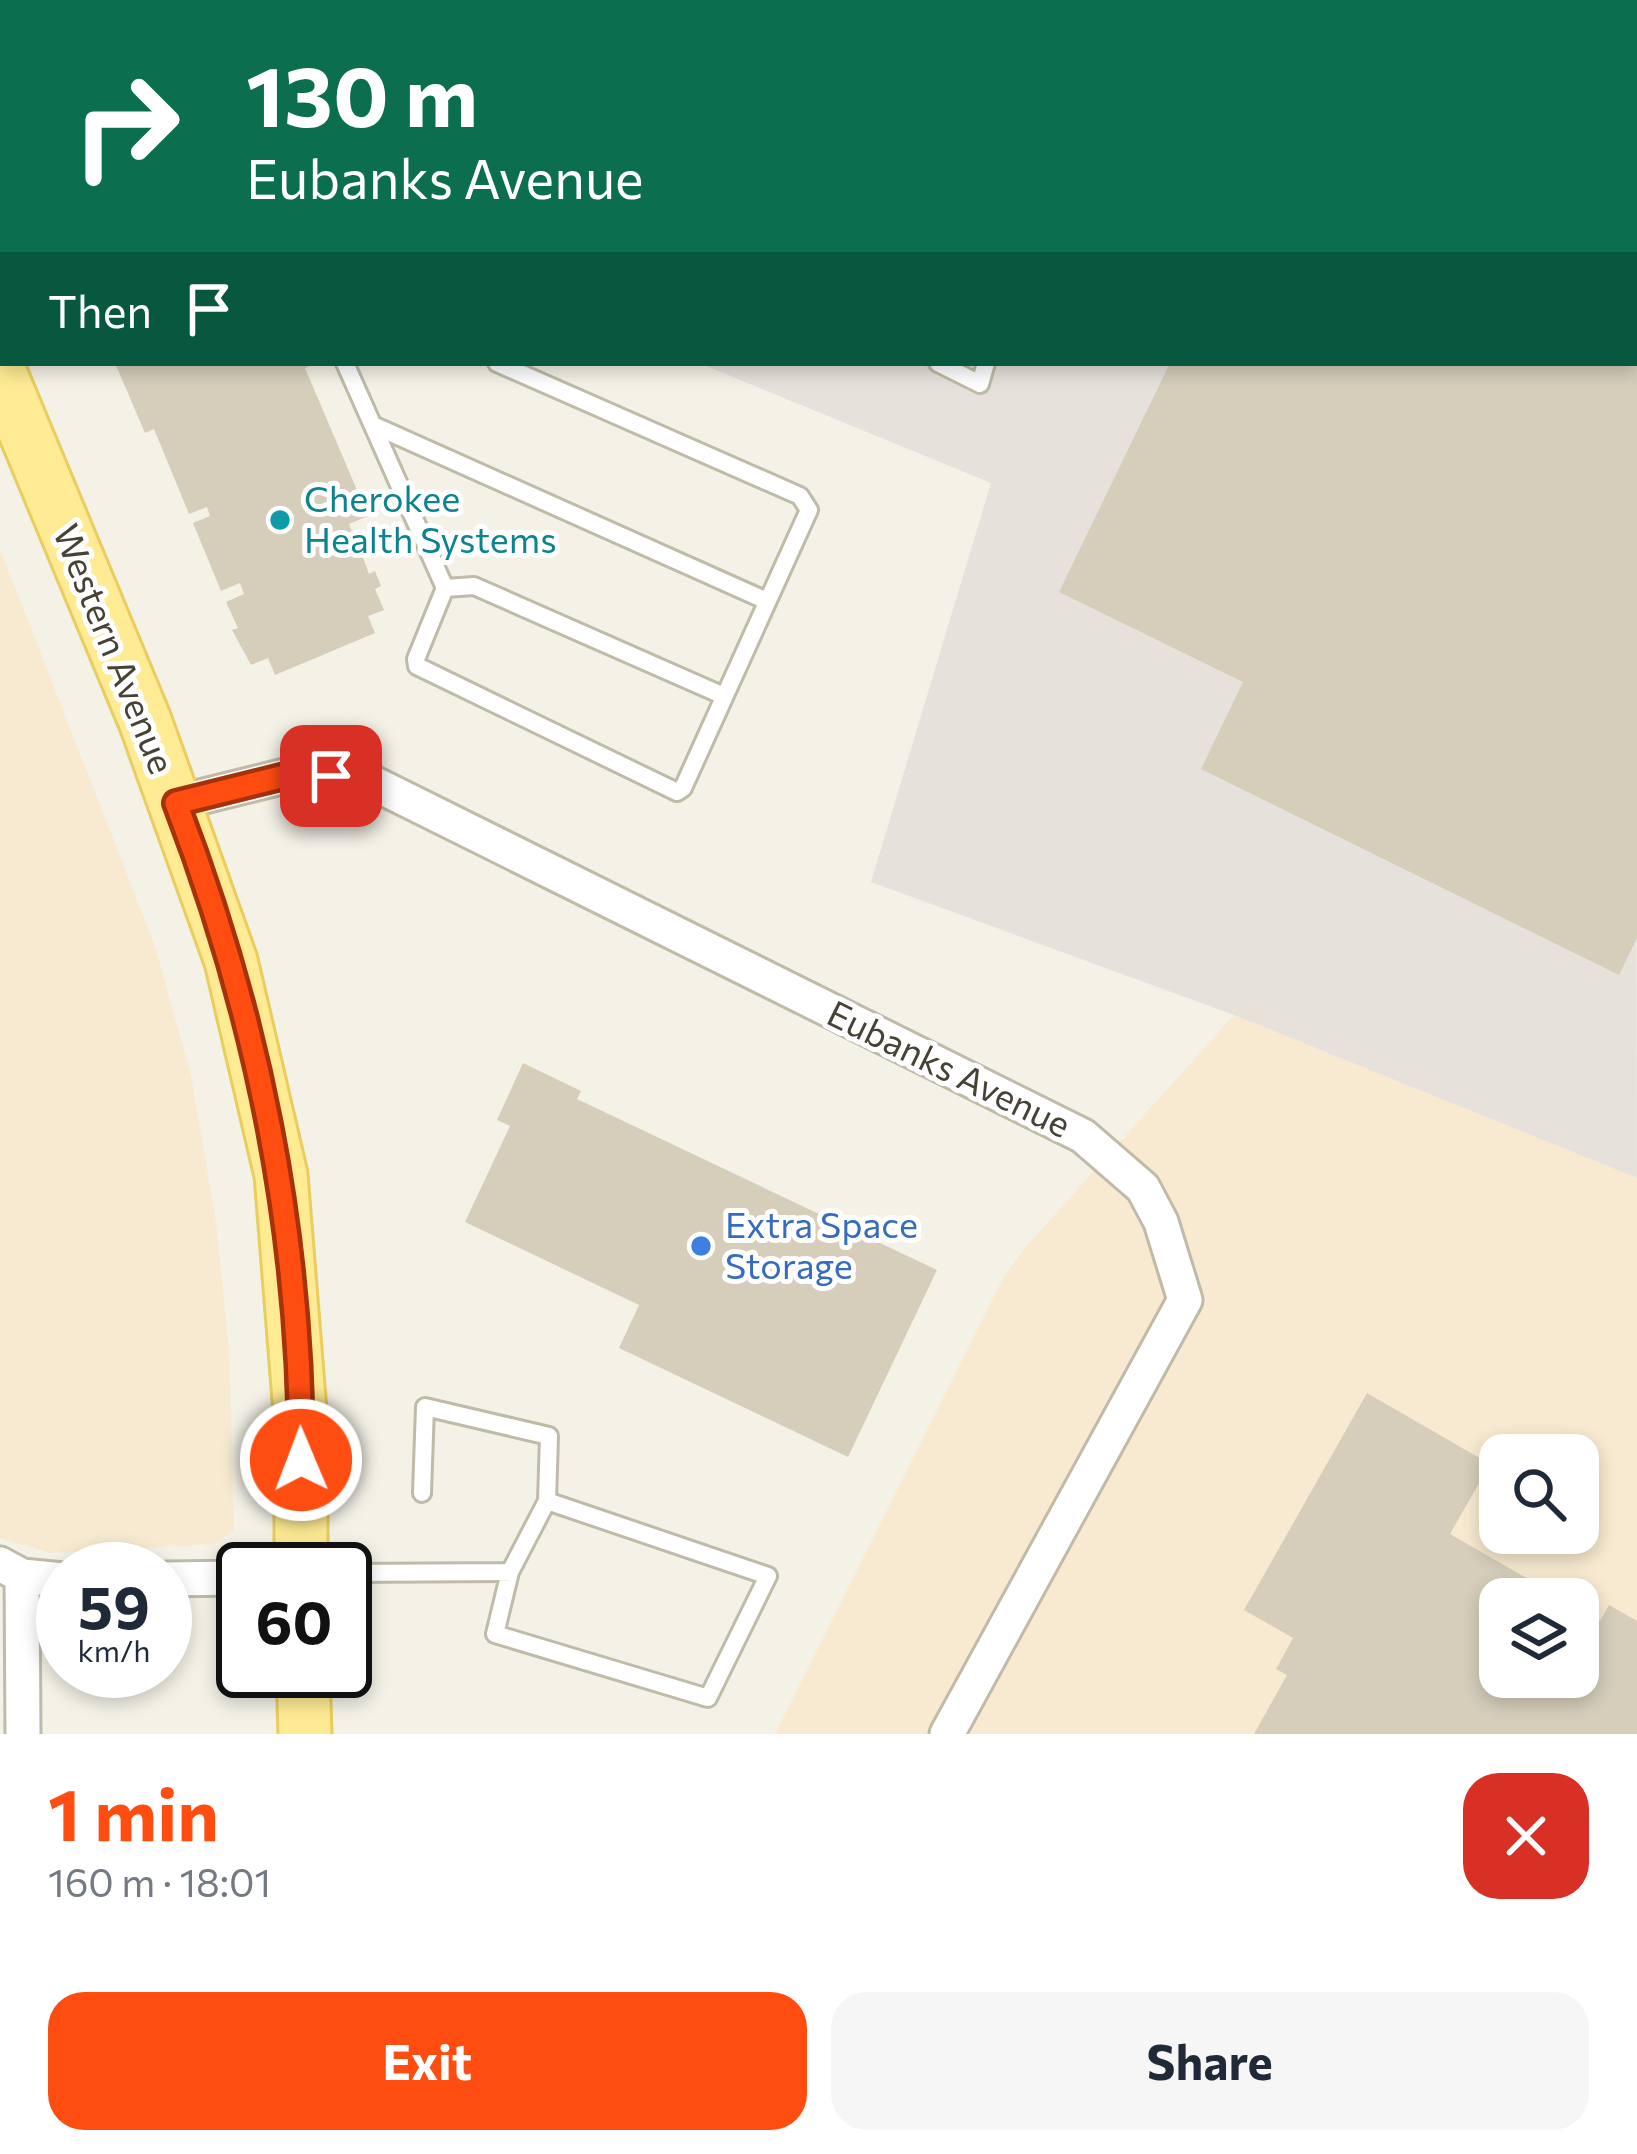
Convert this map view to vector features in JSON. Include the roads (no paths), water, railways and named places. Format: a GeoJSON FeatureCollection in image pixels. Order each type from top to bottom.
{"type":"FeatureCollection","features":[{"type":"Feature","properties":{"kind":"main road","name":"Western Avenue"},"geometry":{"type":"LineString","coordinates":[[0,372],[176,803],[231,961],[281,1175],[301,1424],[302,1542]]}},
{"type":"Feature","properties":{"kind":"main road"},"geometry":{"type":"LineString","coordinates":[[303,1698],[304,1734]]}},
{"type":"Feature","properties":{"kind":"street","name":"Eubanks Avenue"},"geometry":{"type":"LineString","coordinates":[[176,803],[297,773],[365,779],[1083,1136],[1143,1188],[1161,1222],[1185,1300],[947,1734]]}},
{"type":"Feature","properties":{"kind":"street"},"geometry":{"type":"LineString","coordinates":[[11,1570],[23,1734]]}},
{"type":"Feature","properties":{"kind":"lane"},"geometry":{"type":"LineString","coordinates":[[347,366],[445,588],[416,659],[421,671],[670,792],[683,788],[808,510],[800,496],[504,366]]}},
{"type":"Feature","properties":{"kind":"lane"},"geometry":{"type":"LineString","coordinates":[[944,366],[980,384],[985,366]]}},
{"type":"Feature","properties":{"kind":"lane"},"geometry":{"type":"LineString","coordinates":[[373,425],[767,601]]}},
{"type":"Feature","properties":{"kind":"lane"},"geometry":{"type":"LineString","coordinates":[[445,588],[474,586],[724,697]]}},
{"type":"Feature","properties":{"kind":"lane"},"geometry":{"type":"LineString","coordinates":[[422,1493],[424,1407],[549,1436],[547,1502],[510,1572],[495,1634],[708,1698],[768,1576],[547,1502]]}},
{"type":"Feature","properties":{"kind":"lane"},"geometry":{"type":"LineString","coordinates":[[372,1573],[510,1572]]}},
{"type":"Feature","properties":{"kind":"place","name":"Cherokee Health Systems"},"geometry":{"type":"Point","coordinates":[280,520]}},
{"type":"Feature","properties":{"kind":"place","name":"Extra Space Storage"},"geometry":{"type":"Point","coordinates":[701,1246]}}]}
